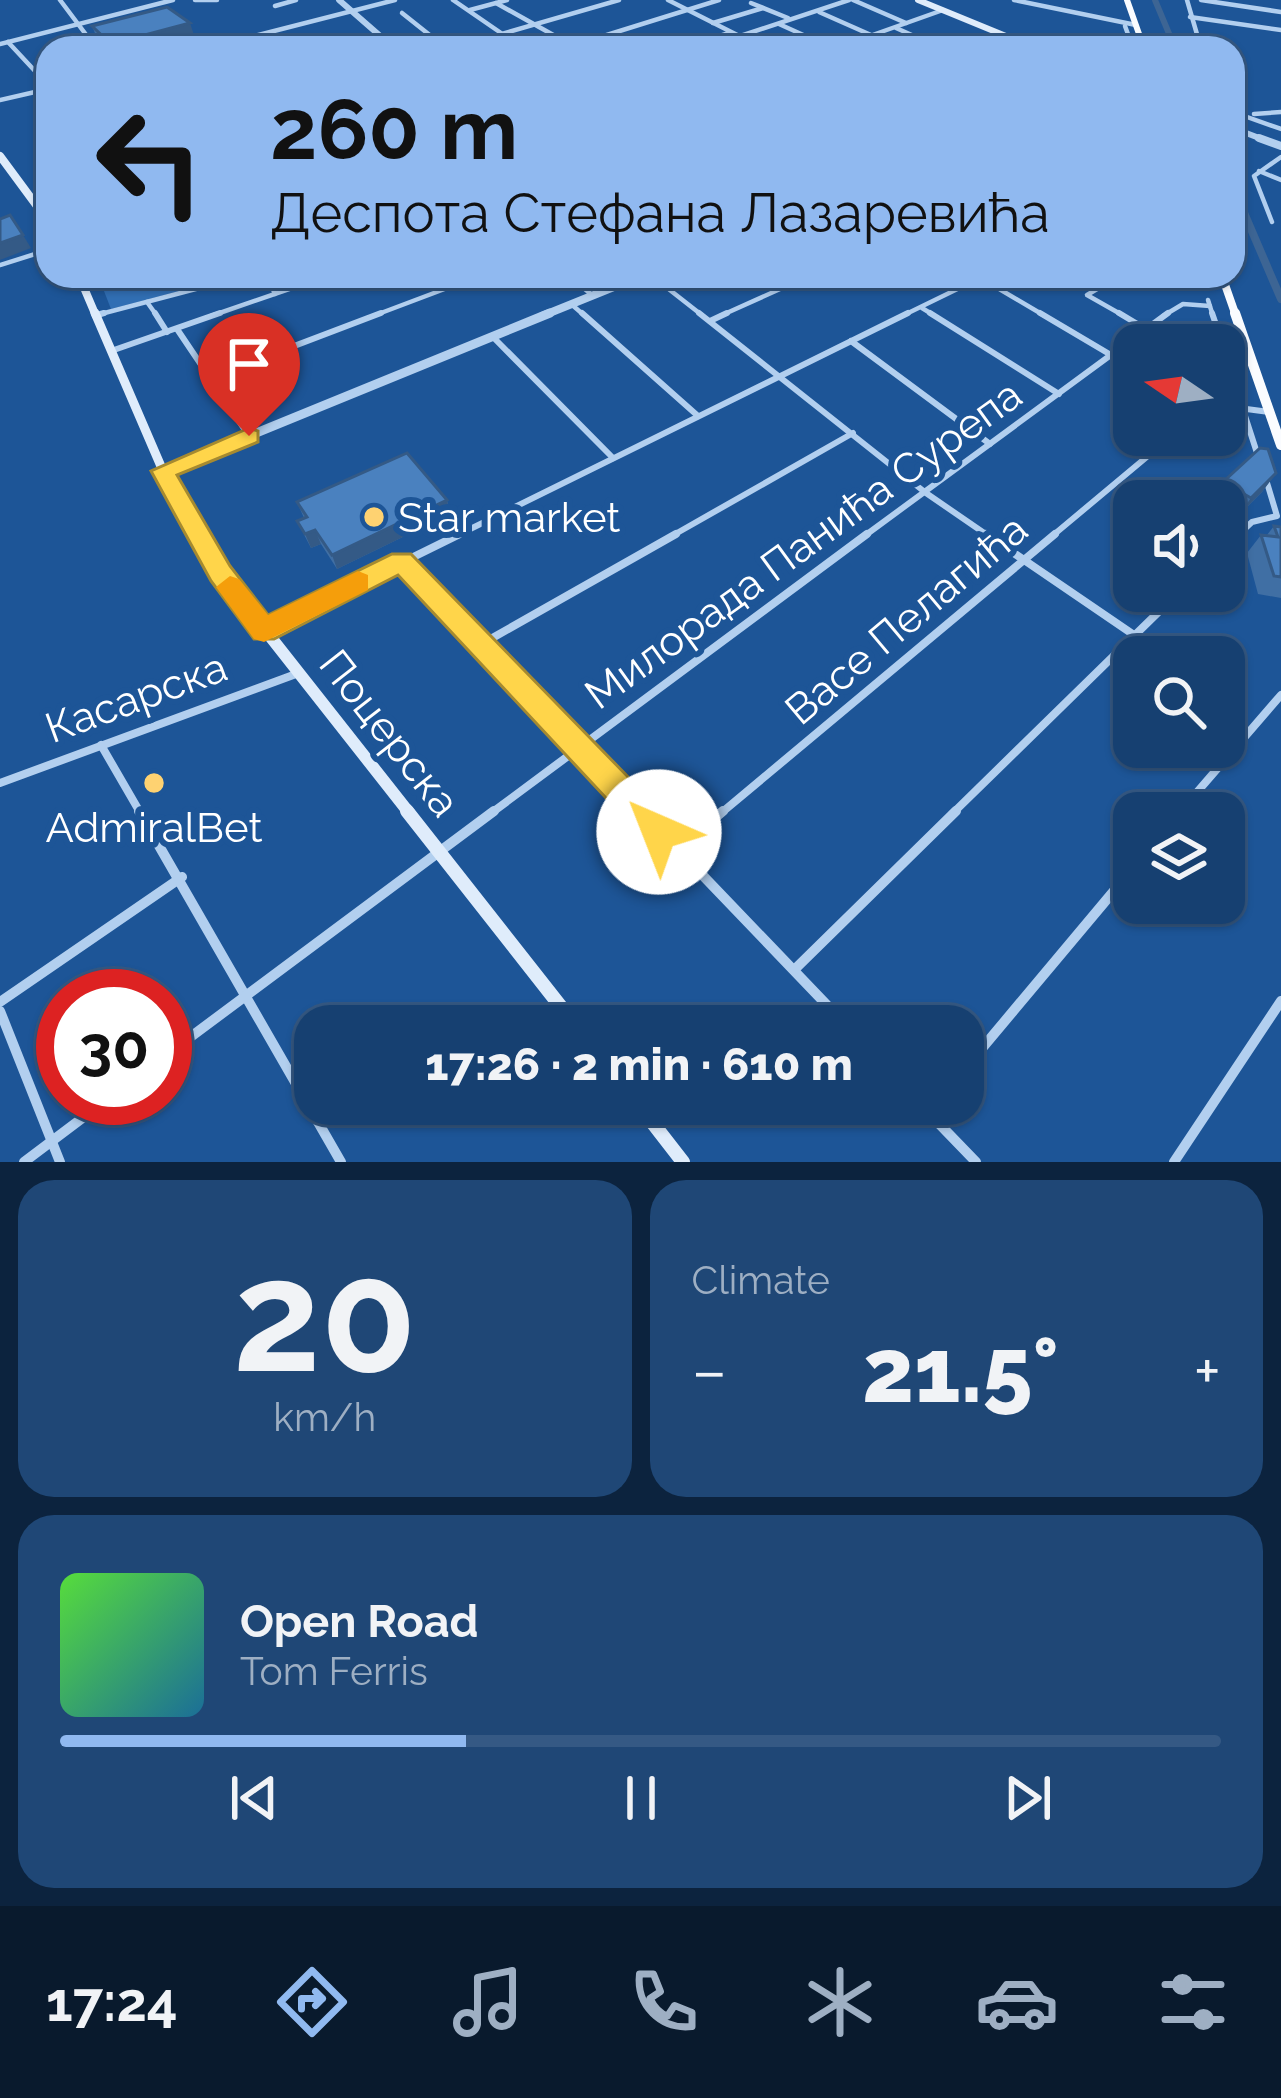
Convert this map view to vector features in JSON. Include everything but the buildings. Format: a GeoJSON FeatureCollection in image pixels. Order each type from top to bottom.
{"type":"FeatureCollection","features":[{"type":"Feature","properties":{"kind":"main road"},"geometry":{"type":"LineString","coordinates":[[918,0],[1006,36]]}},
{"type":"Feature","properties":{"kind":"main road"},"geometry":{"type":"LineString","coordinates":[[1127,0],[1140,36]]}},
{"type":"Feature","properties":{"kind":"main road"},"geometry":{"type":"LineString","coordinates":[[0,156],[36,205]]}},
{"type":"Feature","properties":{"kind":"main road","name":"Поцерска"},"geometry":{"type":"LineString","coordinates":[[85,288],[163,471],[221,574],[559,1005]]}},
{"type":"Feature","properties":{"kind":"main road"},"geometry":{"type":"LineString","coordinates":[[1226,288],[1281,446]]}},
{"type":"Feature","properties":{"kind":"main road"},"geometry":{"type":"LineString","coordinates":[[654,1125],[683,1162]]}},
{"type":"Feature","properties":{"kind":"street"},"geometry":{"type":"LineString","coordinates":[[60,0],[87,36]]}},
{"type":"Feature","properties":{"kind":"street"},"geometry":{"type":"LineString","coordinates":[[0,44],[173,0]]}},
{"type":"Feature","properties":{"kind":"street"},"geometry":{"type":"LineString","coordinates":[[195,0],[217,0]]}},
{"type":"Feature","properties":{"kind":"street"},"geometry":{"type":"LineString","coordinates":[[266,0],[277,7],[296,0]]}},
{"type":"Feature","properties":{"kind":"street"},"geometry":{"type":"LineString","coordinates":[[340,0],[380,36]]}},
{"type":"Feature","properties":{"kind":"street"},"geometry":{"type":"LineString","coordinates":[[255,36],[394,0]]}},
{"type":"Feature","properties":{"kind":"street"},"geometry":{"type":"LineString","coordinates":[[453,0],[502,34]]}},
{"type":"Feature","properties":{"kind":"street"},"geometry":{"type":"LineString","coordinates":[[468,10],[507,0]]}},
{"type":"Feature","properties":{"kind":"street"},"geometry":{"type":"LineString","coordinates":[[494,36],[619,0]]}},
{"type":"Feature","properties":{"kind":"street"},"geometry":{"type":"LineString","coordinates":[[668,0],[737,36]]}},
{"type":"Feature","properties":{"kind":"street"},"geometry":{"type":"LineString","coordinates":[[606,36],[719,0]]}},
{"type":"Feature","properties":{"kind":"street"},"geometry":{"type":"LineString","coordinates":[[742,36],[851,0],[906,23]]}},
{"type":"Feature","properties":{"kind":"street"},"geometry":{"type":"LineString","coordinates":[[1014,0],[1136,25]]}},
{"type":"Feature","properties":{"kind":"street"},"geometry":{"type":"LineString","coordinates":[[1187,0],[1197,36]]}},
{"type":"Feature","properties":{"kind":"street"},"geometry":{"type":"LineString","coordinates":[[1201,0],[1281,12]]}},
{"type":"Feature","properties":{"kind":"street"},"geometry":{"type":"LineString","coordinates":[[751,2],[791,20]]}},
{"type":"Feature","properties":{"kind":"street"},"geometry":{"type":"LineString","coordinates":[[496,3],[554,36]]}},
{"type":"Feature","properties":{"kind":"street"},"geometry":{"type":"LineString","coordinates":[[712,24],[763,8]]}},
{"type":"Feature","properties":{"kind":"street"},"geometry":{"type":"LineString","coordinates":[[816,11],[872,35],[943,10]]}},
{"type":"Feature","properties":{"kind":"street"},"geometry":{"type":"LineString","coordinates":[[402,13],[433,36]]}},
{"type":"Feature","properties":{"kind":"street"},"geometry":{"type":"LineString","coordinates":[[1190,16],[1281,30]]}},
{"type":"Feature","properties":{"kind":"street"},"geometry":{"type":"LineString","coordinates":[[778,24],[806,36]]}},
{"type":"Feature","properties":{"kind":"street"},"geometry":{"type":"LineString","coordinates":[[1125,26],[1129,36]]}},
{"type":"Feature","properties":{"kind":"street"},"geometry":{"type":"LineString","coordinates":[[895,28],[913,36]]}},
{"type":"Feature","properties":{"kind":"street"},"geometry":{"type":"LineString","coordinates":[[718,36],[730,32]]}},
{"type":"Feature","properties":{"kind":"street"},"geometry":{"type":"LineString","coordinates":[[8,42],[36,74]]}},
{"type":"Feature","properties":{"kind":"street"},"geometry":{"type":"LineString","coordinates":[[0,100],[36,90]]}},
{"type":"Feature","properties":{"kind":"street"},"geometry":{"type":"LineString","coordinates":[[1246,116],[1281,112]]}},
{"type":"Feature","properties":{"kind":"street"},"geometry":{"type":"LineString","coordinates":[[1246,116],[1281,129]]}},
{"type":"Feature","properties":{"kind":"street"},"geometry":{"type":"LineString","coordinates":[[1245,132],[1281,146]]}},
{"type":"Feature","properties":{"kind":"street"},"geometry":{"type":"LineString","coordinates":[[1272,223],[1253,180],[1258,170],[1281,157]]}},
{"type":"Feature","properties":{"kind":"street"},"geometry":{"type":"LineString","coordinates":[[1258,170],[1281,180]]}},
{"type":"Feature","properties":{"kind":"street"},"geometry":{"type":"LineString","coordinates":[[0,265],[36,254]]}},
{"type":"Feature","properties":{"kind":"street"},"geometry":{"type":"LineString","coordinates":[[97,315],[200,288]]}},
{"type":"Feature","properties":{"kind":"street"},"geometry":{"type":"LineString","coordinates":[[272,288],[275,294]]}},
{"type":"Feature","properties":{"kind":"street"},"geometry":{"type":"LineString","coordinates":[[111,351],[292,288]]}},
{"type":"Feature","properties":{"kind":"street"},"geometry":{"type":"LineString","coordinates":[[210,378],[447,288]]}},
{"type":"Feature","properties":{"kind":"street"},"geometry":{"type":"LineString","coordinates":[[583,288],[592,296]]}},
{"type":"Feature","properties":{"kind":"street"},"geometry":{"type":"LineString","coordinates":[[163,471],[612,288]]}},
{"type":"Feature","properties":{"kind":"street"},"geometry":{"type":"LineString","coordinates":[[667,288],[926,493],[1134,635]]}},
{"type":"Feature","properties":{"kind":"street"},"geometry":{"type":"LineString","coordinates":[[710,321],[783,288]]}},
{"type":"Feature","properties":{"kind":"street"},"geometry":{"type":"LineString","coordinates":[[264,631],[958,288]]}},
{"type":"Feature","properties":{"kind":"street"},"geometry":{"type":"LineString","coordinates":[[1001,288],[1111,355]]}},
{"type":"Feature","properties":{"kind":"street"},"geometry":{"type":"LineString","coordinates":[[1099,288],[1088,295],[1137,324]]}},
{"type":"Feature","properties":{"kind":"street"},"geometry":{"type":"LineString","coordinates":[[147,302],[166,332]]}},
{"type":"Feature","properties":{"kind":"street","name":"Милорада Панића Сурепа"},"geometry":{"type":"LineString","coordinates":[[1150,324],[1183,304],[1209,303],[1216,324]]}},
{"type":"Feature","properties":{"kind":"street"},"geometry":{"type":"LineString","coordinates":[[572,304],[698,416]]}},
{"type":"Feature","properties":{"kind":"street"},"geometry":{"type":"LineString","coordinates":[[921,307],[1059,394]]}},
{"type":"Feature","properties":{"kind":"street"},"geometry":{"type":"LineString","coordinates":[[177,329],[249,436]]}},
{"type":"Feature","properties":{"kind":"street"},"geometry":{"type":"LineString","coordinates":[[492,336],[613,458]]}},
{"type":"Feature","properties":{"kind":"street"},"geometry":{"type":"LineString","coordinates":[[851,340],[990,444]]}},
{"type":"Feature","properties":{"kind":"street","name":"Милорада Панића Сурепа"},"geometry":{"type":"LineString","coordinates":[[192,1036],[1111,355]]}},
{"type":"Feature","properties":{"kind":"street"},"geometry":{"type":"LineString","coordinates":[[1245,410],[1269,412]]}},
{"type":"Feature","properties":{"kind":"street"},"geometry":{"type":"LineString","coordinates":[[1245,416],[1277,516],[1252,521],[1245,528]]}},
{"type":"Feature","properties":{"kind":"street"},"geometry":{"type":"LineString","coordinates":[[480,645],[853,434]]}},
{"type":"Feature","properties":{"kind":"street","name":"Васе Пелагића"},"geometry":{"type":"LineString","coordinates":[[677,850],[1148,456]]}},
{"type":"Feature","properties":{"kind":"street"},"geometry":{"type":"LineString","coordinates":[[401,561],[827,1005]]}},
{"type":"Feature","properties":{"kind":"street"},"geometry":{"type":"LineString","coordinates":[[794,970],[1158,612]]}},
{"type":"Feature","properties":{"kind":"street","name":"Касарска"},"geometry":{"type":"LineString","coordinates":[[0,783],[296,674]]}},
{"type":"Feature","properties":{"kind":"street"},"geometry":{"type":"LineString","coordinates":[[1198,792],[1281,694]]}},
{"type":"Feature","properties":{"kind":"street"},"geometry":{"type":"LineString","coordinates":[[101,745],[182,878],[341,1162]]}},
{"type":"Feature","properties":{"kind":"street"},"geometry":{"type":"LineString","coordinates":[[659,832],[690,840],[691,864]]}},
{"type":"Feature","properties":{"kind":"street"},"geometry":{"type":"LineString","coordinates":[[60,1162],[0,1006],[182,878]]}},
{"type":"Feature","properties":{"kind":"street"},"geometry":{"type":"LineString","coordinates":[[984,1046],[1113,892]]}},
{"type":"Feature","properties":{"kind":"street"},"geometry":{"type":"LineString","coordinates":[[1174,1162],[1281,1000]]}},
{"type":"Feature","properties":{"kind":"street"},"geometry":{"type":"LineString","coordinates":[[24,1162],[74,1125]]}},
{"type":"Feature","properties":{"kind":"street"},"geometry":{"type":"LineString","coordinates":[[944,1125],[976,1162]]}},
{"type":"Feature","properties":{"kind":"shaded area"},"geometry":{"type":"Polygon","coordinates":[[[103,288],[191,288],[111,309],[103,288]]]}},
{"type":"Feature","properties":{"kind":"waterway"},"geometry":{"type":"LineString","coordinates":[[1155,0],[1170,36]]}},
{"type":"Feature","properties":{"kind":"waterway"},"geometry":{"type":"LineString","coordinates":[[1245,215],[1281,299]]}},
{"type":"Feature","properties":{"kind":"slow traffic"},"geometry":{"type":"LineString","coordinates":[[230,587],[264,631],[358,582]]}},
{"type":"Feature","properties":{"kind":"place","name":"Star market"},"geometry":{"type":"Point","coordinates":[374,517]}},
{"type":"Feature","properties":{"kind":"place","name":"AdmiralBet"},"geometry":{"type":"Point","coordinates":[154,783]}},
{"type":"Feature","properties":{"kind":"route"},"geometry":{"type":"LineString","coordinates":[[249,436],[163,471],[221,574],[264,631],[401,561],[659,832]]}}]}
